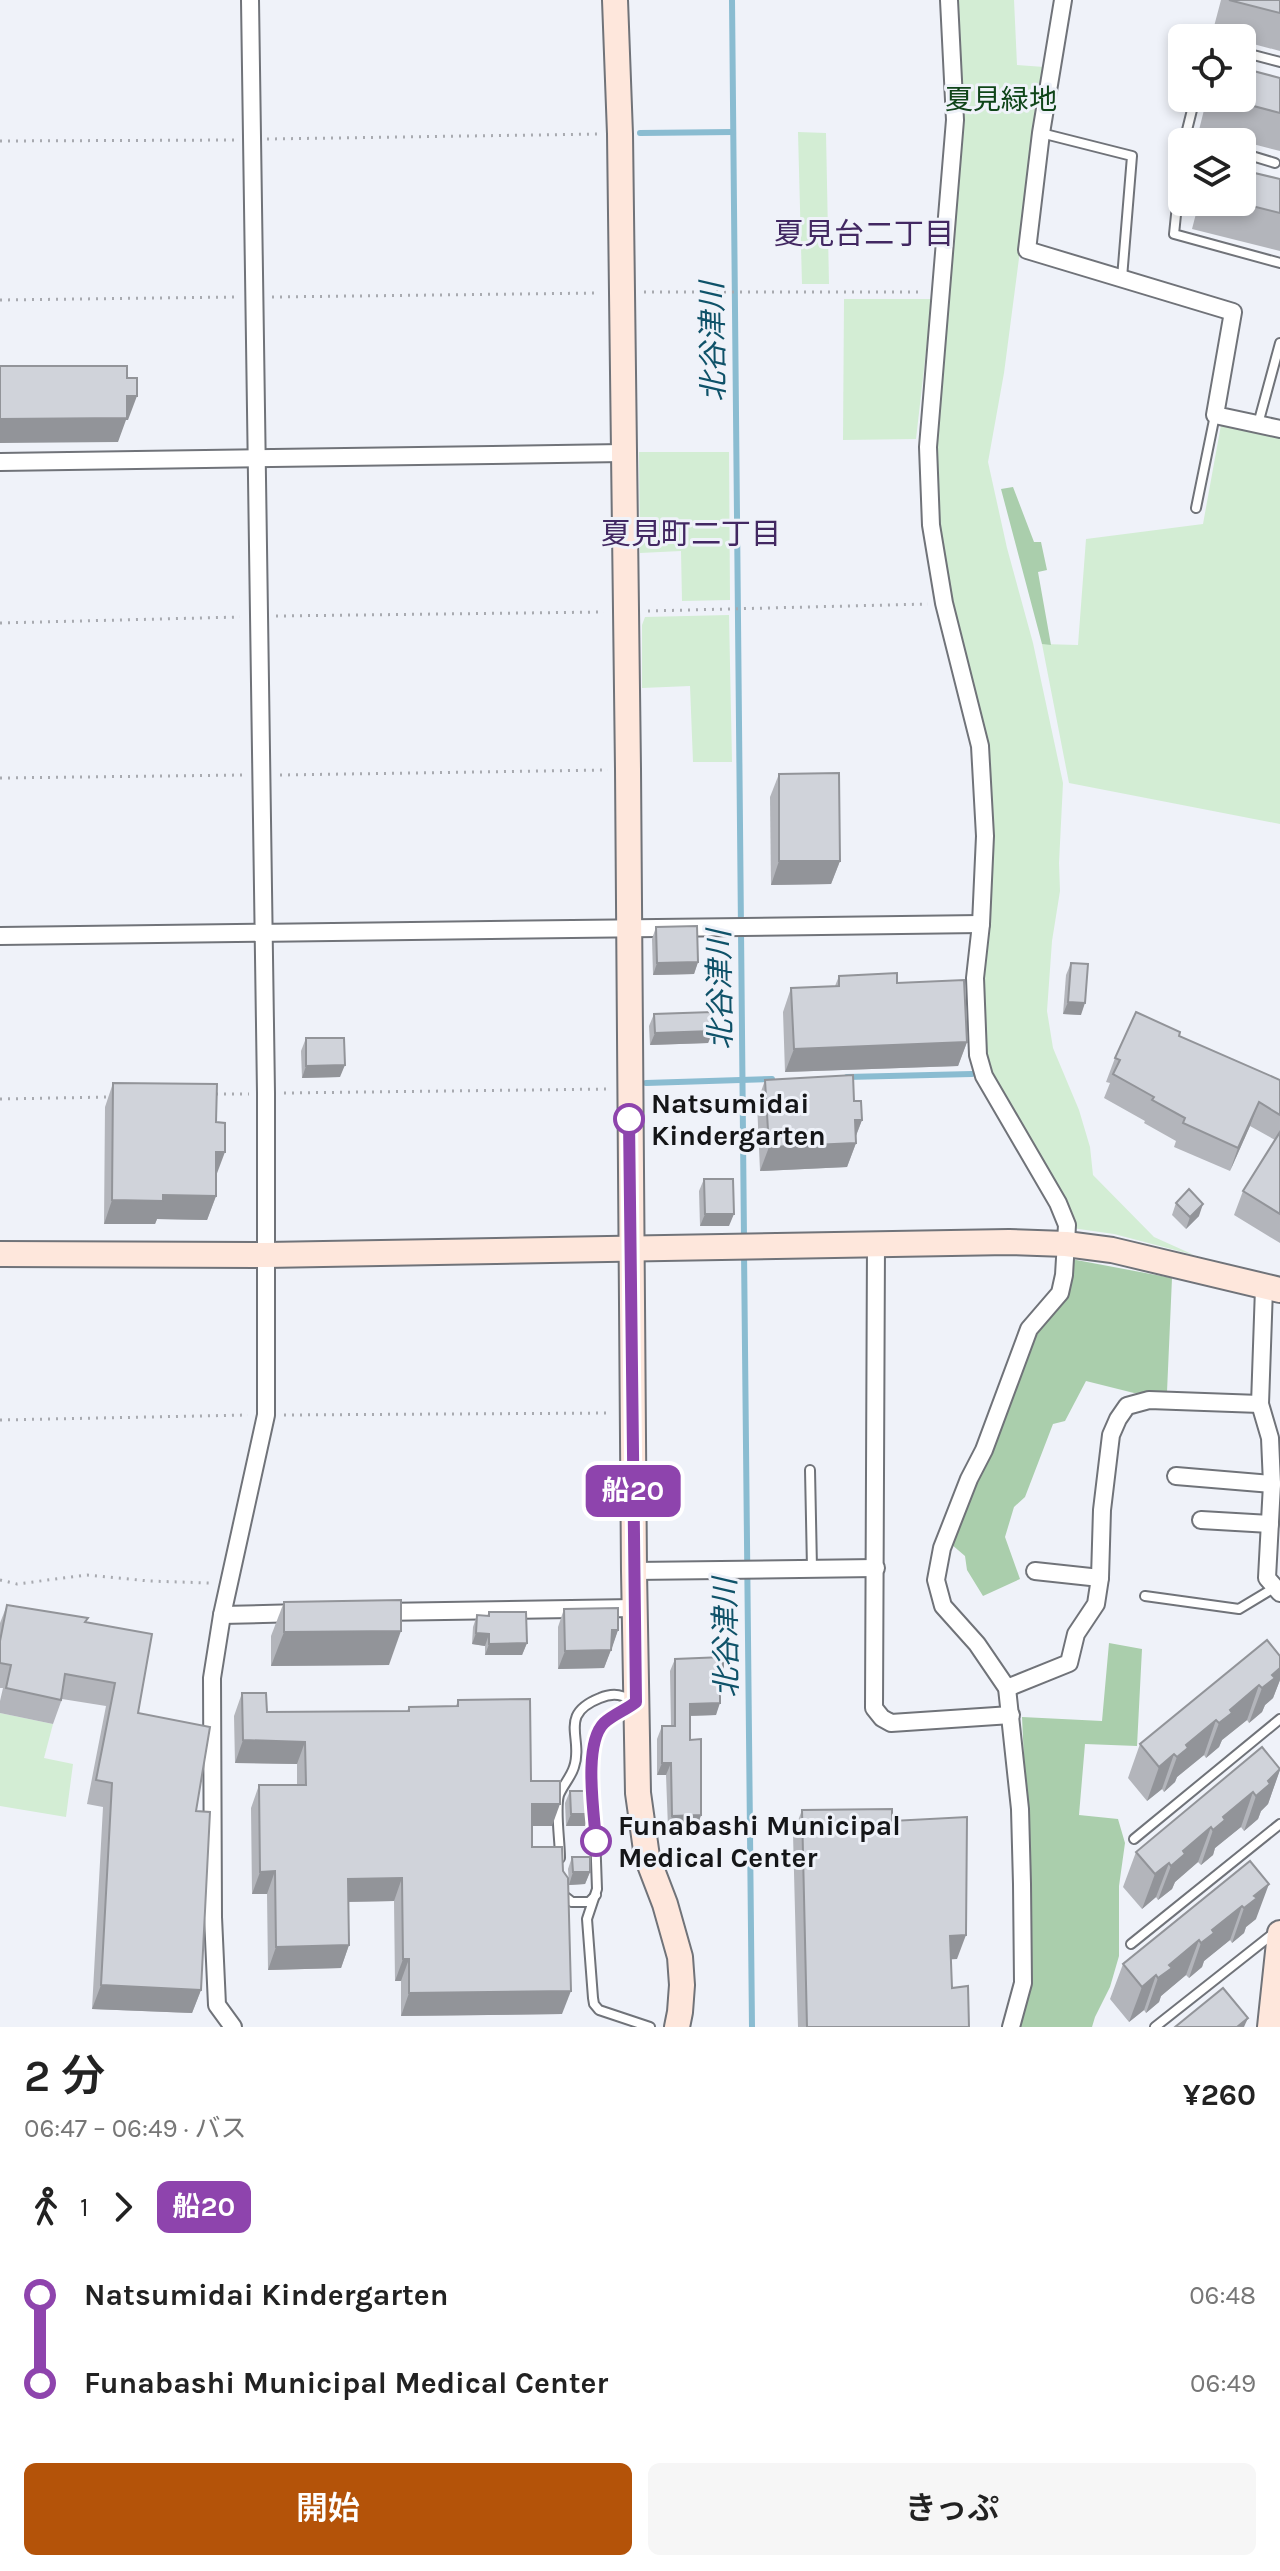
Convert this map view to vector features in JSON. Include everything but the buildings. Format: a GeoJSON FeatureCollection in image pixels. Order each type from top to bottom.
{"type":"FeatureCollection","features":[{"type":"Feature","properties":{"kind":"street"},"geometry":{"type":"LineString","coordinates":[[233,2027],[217,2005],[213,1917],[212,1678],[222,1615],[266,1415],[266,1093],[250,0]]}},
{"type":"Feature","properties":{"kind":"street"},"geometry":{"type":"LineString","coordinates":[[615,0],[620,134],[638,1793],[647,1857],[680,1957],[682,1985],[677,2027]]}},
{"type":"Feature","properties":{"kind":"street"},"geometry":{"type":"LineString","coordinates":[[949,0],[955,120],[928,447],[931,525],[944,603],[980,746],[985,836],[975,978],[978,1055],[984,1076],[1058,1203],[1067,1225],[1060,1293],[1029,1329],[984,1450],[942,1548],[936,1580],[943,1606],[977,1644],[1007,1688],[1020,1809],[1023,1983],[1011,2027]]}},
{"type":"Feature","properties":{"kind":"street"},"geometry":{"type":"LineString","coordinates":[[1063,0],[1041,133],[1027,250],[1233,312],[1215,415],[1280,429]]}},
{"type":"Feature","properties":{"kind":"street"},"geometry":{"type":"LineString","coordinates":[[0,462],[623,453]]}},
{"type":"Feature","properties":{"kind":"street"},"geometry":{"type":"LineString","coordinates":[[0,936],[981,924]]}},
{"type":"Feature","properties":{"kind":"street"},"geometry":{"type":"LineString","coordinates":[[0,1254],[266,1255],[631,1246],[1009,1242],[1066,1244],[1157,1260],[1272,1289],[1260,1404],[1270,1438],[1272,1484],[1267,1578],[1277,1591]]}},
{"type":"Feature","properties":{"kind":"street"},"geometry":{"type":"LineString","coordinates":[[876,1243],[874,1708],[891,1723],[1011,1715]]}},
{"type":"Feature","properties":{"kind":"street"},"geometry":{"type":"LineString","coordinates":[[1261,1372],[1280,1374]]}},
{"type":"Feature","properties":{"kind":"street"},"geometry":{"type":"LineString","coordinates":[[1007,1688],[1069,1663],[1076,1634],[1096,1604],[1111,1435],[1127,1406],[1149,1400],[1260,1404]]}},
{"type":"Feature","properties":{"kind":"street"},"geometry":{"type":"LineString","coordinates":[[1176,1476],[1272,1484]]}},
{"type":"Feature","properties":{"kind":"street"},"geometry":{"type":"LineString","coordinates":[[1201,1520],[1270,1524]]}},
{"type":"Feature","properties":{"kind":"street"},"geometry":{"type":"LineString","coordinates":[[634,1571],[876,1568]]}},
{"type":"Feature","properties":{"kind":"street"},"geometry":{"type":"LineString","coordinates":[[1035,1571],[1100,1578]]}},
{"type":"Feature","properties":{"kind":"street"},"geometry":{"type":"LineString","coordinates":[[365,1612],[634,1608]]}},
{"type":"Feature","properties":{"kind":"street"},"geometry":{"type":"LineString","coordinates":[[222,1615],[317,1613]]}},
{"type":"Feature","properties":{"kind":"street"},"geometry":{"type":"LineString","coordinates":[[1270,2027],[1280,1930]]}},
{"type":"Feature","properties":{"kind":"lane"},"geometry":{"type":"LineString","coordinates":[[1256,56],[1280,62]]}},
{"type":"Feature","properties":{"kind":"lane"},"geometry":{"type":"LineString","coordinates":[[1041,133],[1132,156],[1122,278]]}},
{"type":"Feature","properties":{"kind":"lane"},"geometry":{"type":"LineString","coordinates":[[1256,157],[1275,163]]}},
{"type":"Feature","properties":{"kind":"lane"},"geometry":{"type":"LineString","coordinates":[[1176,216],[1174,234],[1280,263]]}},
{"type":"Feature","properties":{"kind":"lane"},"geometry":{"type":"LineString","coordinates":[[1258,424],[1277,364],[1280,343]]}},
{"type":"Feature","properties":{"kind":"lane"},"geometry":{"type":"LineString","coordinates":[[1196,508],[1215,415]]}},
{"type":"Feature","properties":{"kind":"lane"},"geometry":{"type":"LineString","coordinates":[[810,1470],[812,1568]]}},
{"type":"Feature","properties":{"kind":"lane"},"geometry":{"type":"LineString","coordinates":[[1145,1596],[1239,1609],[1277,1591]]}},
{"type":"Feature","properties":{"kind":"lane"},"geometry":{"type":"LineString","coordinates":[[561,1865],[558,1797],[575,1765],[576,1718],[582,1708],[607,1695],[622,1694],[636,1702],[603,1724],[592,1748],[596,1895],[587,1919],[594,2004],[605,2012],[650,2027]]}},
{"type":"Feature","properties":{"kind":"lane"},"geometry":{"type":"LineString","coordinates":[[1134,1839],[1280,1719]]}},
{"type":"Feature","properties":{"kind":"lane"},"geometry":{"type":"LineString","coordinates":[[1131,1944],[1280,1824]]}},
{"type":"Feature","properties":{"kind":"lane"},"geometry":{"type":"LineString","coordinates":[[561,1879],[562,1893],[572,1902],[589,1902],[596,1895]]}},
{"type":"Feature","properties":{"kind":"lane"},"geometry":{"type":"LineString","coordinates":[[1155,2027],[1280,1930]]}},
{"type":"Feature","properties":{"kind":"path"},"geometry":{"type":"LineString","coordinates":[[0,141],[620,134]]}},
{"type":"Feature","properties":{"kind":"path"},"geometry":{"type":"LineString","coordinates":[[0,300],[942,292]]}},
{"type":"Feature","properties":{"kind":"path"},"geometry":{"type":"LineString","coordinates":[[0,623],[944,603]]}},
{"type":"Feature","properties":{"kind":"path"},"geometry":{"type":"LineString","coordinates":[[0,778],[628,769]]}},
{"type":"Feature","properties":{"kind":"path"},"geometry":{"type":"LineString","coordinates":[[204,1095],[628,1089]]}},
{"type":"Feature","properties":{"kind":"path"},"geometry":{"type":"LineString","coordinates":[[0,1099],[110,1097]]}},
{"type":"Feature","properties":{"kind":"path"},"geometry":{"type":"LineString","coordinates":[[0,1420],[632,1413]]}},
{"type":"Feature","properties":{"kind":"path"},"geometry":{"type":"LineString","coordinates":[[0,1580],[17,1584],[87,1575],[149,1581],[230,1583]]}},
{"type":"Feature","properties":{"kind":"green space","name":"夏見緑地"},"geometry":{"type":"Polygon","coordinates":[[[956,0],[1014,0],[1017,65],[1044,67],[1004,373],[988,462],[1033,643],[1063,783],[1060,891],[1052,941],[1047,1011],[1053,1048],[1079,1110],[1090,1147],[1093,1175],[1154,1237],[1194,1255],[1114,1234],[1072,1228],[1061,1200],[991,1073],[985,1055],[982,981],[992,835],[936,525],[932,449],[964,118],[956,0]]]}},
{"type":"Feature","properties":{"kind":"green space"},"geometry":{"type":"Polygon","coordinates":[[[798,132],[826,133],[829,284],[802,284],[798,132]]]}},
{"type":"Feature","properties":{"kind":"green space"},"geometry":{"type":"Polygon","coordinates":[[[844,299],[932,299],[916,439],[843,440],[844,299]]]}},
{"type":"Feature","properties":{"kind":"green space"},"geometry":{"type":"Polygon","coordinates":[[[1221,425],[1280,437],[1280,824],[1069,783],[1042,644],[1078,645],[1086,539],[1203,524],[1221,425]]]}},
{"type":"Feature","properties":{"kind":"green space"},"geometry":{"type":"Polygon","coordinates":[[[639,452],[729,452],[730,600],[682,601],[681,551],[640,553],[639,452]]]}},
{"type":"Feature","properties":{"kind":"green space"},"geometry":{"type":"Polygon","coordinates":[[[1013,487],[1034,542],[1041,542],[1047,570],[1038,572],[1051,645],[1042,644],[1001,489],[1013,487]]]}},
{"type":"Feature","properties":{"kind":"green space"},"geometry":{"type":"Polygon","coordinates":[[[729,615],[732,762],[693,762],[690,686],[642,688],[642,625],[645,617],[729,615]]]}},
{"type":"Feature","properties":{"kind":"green space"},"geometry":{"type":"Polygon","coordinates":[[[1071,1259],[1172,1278],[1167,1392],[1134,1393],[1086,1381],[1065,1421],[1053,1424],[1025,1497],[1014,1507],[1005,1537],[1020,1579],[983,1596],[967,1570],[965,1556],[951,1544],[1033,1334],[1071,1259]]]}},
{"type":"Feature","properties":{"kind":"green space"},"geometry":{"type":"Polygon","coordinates":[[[1109,1643],[1142,1649],[1137,1746],[1085,1744],[1079,1815],[1118,1819],[1125,1843],[1119,1886],[1119,1956],[1110,1987],[1092,2027],[1017,2027],[1027,1984],[1030,1886],[1022,1717],[1102,1721],[1109,1643]]]}},
{"type":"Feature","properties":{"kind":"green space"},"geometry":{"type":"Polygon","coordinates":[[[0,1713],[53,1724],[44,1758],[73,1764],[66,1817],[0,1806],[0,1713]]]}},
{"type":"Feature","properties":{"kind":"waterway","name":"北谷津川"},"geometry":{"type":"LineString","coordinates":[[732,0],[744,1239]]}},
{"type":"Feature","properties":{"kind":"waterway"},"geometry":{"type":"LineString","coordinates":[[640,133],[733,132]]}},
{"type":"Feature","properties":{"kind":"waterway"},"geometry":{"type":"LineString","coordinates":[[847,1077],[972,1074]]}},
{"type":"Feature","properties":{"kind":"waterway"},"geometry":{"type":"LineString","coordinates":[[646,1083],[772,1079]]}},
{"type":"Feature","properties":{"kind":"waterway","name":"北谷津川"},"geometry":{"type":"LineString","coordinates":[[744,1251],[752,2027]]}},
{"type":"Feature","properties":{"kind":"bus line","name":"船20"},"geometry":{"type":"LineString","coordinates":[[596,1841],[592,1748],[603,1724],[636,1702],[629,1119]]}},
{"type":"Feature","properties":{"kind":"place","name":"Natsumidai Kindergarten"},"geometry":{"type":"Point","coordinates":[629,1119]}},
{"type":"Feature","properties":{"kind":"place","name":"Funabashi Municipal Medical Center"},"geometry":{"type":"Point","coordinates":[596,1841]}},
{"type":"Feature","properties":{"kind":"district","name":"夏見台二丁目"},"geometry":{"type":"Point","coordinates":[864,234]}},
{"type":"Feature","properties":{"kind":"district","name":"夏見町二丁目"},"geometry":{"type":"Point","coordinates":[691,534]}}]}
